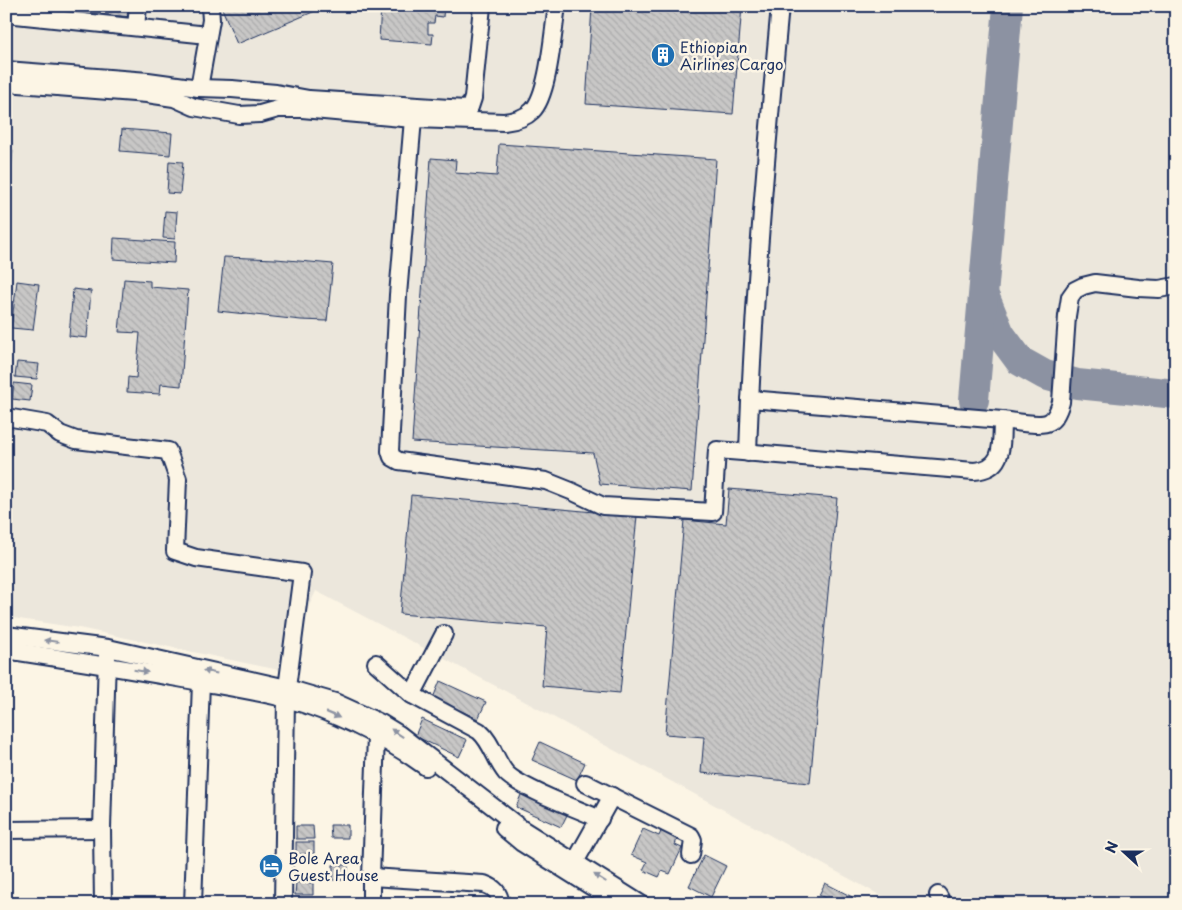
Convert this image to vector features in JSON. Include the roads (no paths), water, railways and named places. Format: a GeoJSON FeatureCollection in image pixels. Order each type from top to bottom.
{"type":"FeatureCollection","features":[{"type":"Feature","properties":{"kind":"street"},"geometry":{"type":"LineString","coordinates":[[136,26],[138,6]]}},
{"type":"Feature","properties":{"kind":"street"},"geometry":{"type":"LineString","coordinates":[[199,88],[211,20],[210,6]]}},
{"type":"Feature","properties":{"kind":"street"},"geometry":{"type":"LineString","coordinates":[[6,70],[199,88],[276,93],[309,99],[465,109],[470,107],[473,98],[482,6]]}},
{"type":"Feature","properties":{"kind":"street"},"geometry":{"type":"LineString","coordinates":[[6,83],[146,94],[174,98],[194,107],[240,115],[260,114],[278,109],[302,109],[413,119],[514,121],[524,117],[533,110],[539,101],[545,83],[556,6]]}},
{"type":"Feature","properties":{"kind":"street"},"geometry":{"type":"LineString","coordinates":[[748,453],[767,141],[780,6]]}},
{"type":"Feature","properties":{"kind":"street"},"geometry":{"type":"LineString","coordinates":[[6,14],[136,26],[208,35]]}},
{"type":"Feature","properties":{"kind":"street"},"geometry":{"type":"LineString","coordinates":[[413,119],[398,295],[390,451],[392,457],[399,461],[546,481],[571,490],[603,506],[713,512],[718,450],[986,470],[996,463],[1001,449],[1002,420]]}},
{"type":"Feature","properties":{"kind":"street"},"geometry":{"type":"LineString","coordinates":[[750,399],[1040,424],[1049,422],[1058,412],[1061,402],[1067,316],[1070,297],[1075,290],[1095,283],[1159,289],[1176,286]]}},
{"type":"Feature","properties":{"kind":"street"},"geometry":{"type":"LineString","coordinates":[[6,417],[47,424],[60,434],[76,440],[168,451],[178,480],[175,551],[196,558],[302,573],[286,694],[283,904]]}},
{"type":"Feature","properties":{"kind":"street"},"geometry":{"type":"LineString","coordinates":[[412,695],[444,634]]}},
{"type":"Feature","properties":{"kind":"street"},"geometry":{"type":"LineString","coordinates":[[6,635],[108,648],[286,694],[376,736],[411,757],[454,788],[522,843],[618,904]]}},
{"type":"Feature","properties":{"kind":"street"},"geometry":{"type":"LineString","coordinates":[[103,904],[102,828],[108,648]]}},
{"type":"Feature","properties":{"kind":"street"},"geometry":{"type":"LineString","coordinates":[[6,650],[335,702],[381,723],[452,774],[522,829],[641,904]]}},
{"type":"Feature","properties":{"kind":"street"},"geometry":{"type":"LineString","coordinates":[[376,663],[412,695],[479,731],[486,737],[501,766],[513,779],[600,819]]}},
{"type":"Feature","properties":{"kind":"street"},"geometry":{"type":"LineString","coordinates":[[193,904],[201,682]]}},
{"type":"Feature","properties":{"kind":"street"},"geometry":{"type":"LineString","coordinates":[[371,904],[376,736]]}},
{"type":"Feature","properties":{"kind":"street"},"geometry":{"type":"LineString","coordinates":[[585,783],[691,836],[693,840],[691,855]]}},
{"type":"Feature","properties":{"kind":"street"},"geometry":{"type":"LineString","coordinates":[[575,862],[612,796]]}},
{"type":"Feature","properties":{"kind":"street"},"geometry":{"type":"LineString","coordinates":[[6,830],[102,828]]}},
{"type":"Feature","properties":{"kind":"street"},"geometry":{"type":"LineString","coordinates":[[371,877],[484,884],[497,891],[501,904]]}},
{"type":"Feature","properties":{"kind":"place","name":"Ethiopian Airlines Cargo"},"geometry":{"type":"Point","coordinates":[663,55]}},
{"type":"Feature","properties":{"kind":"place","name":"Bole Area Guest House"},"geometry":{"type":"Point","coordinates":[271,866]}}]}
